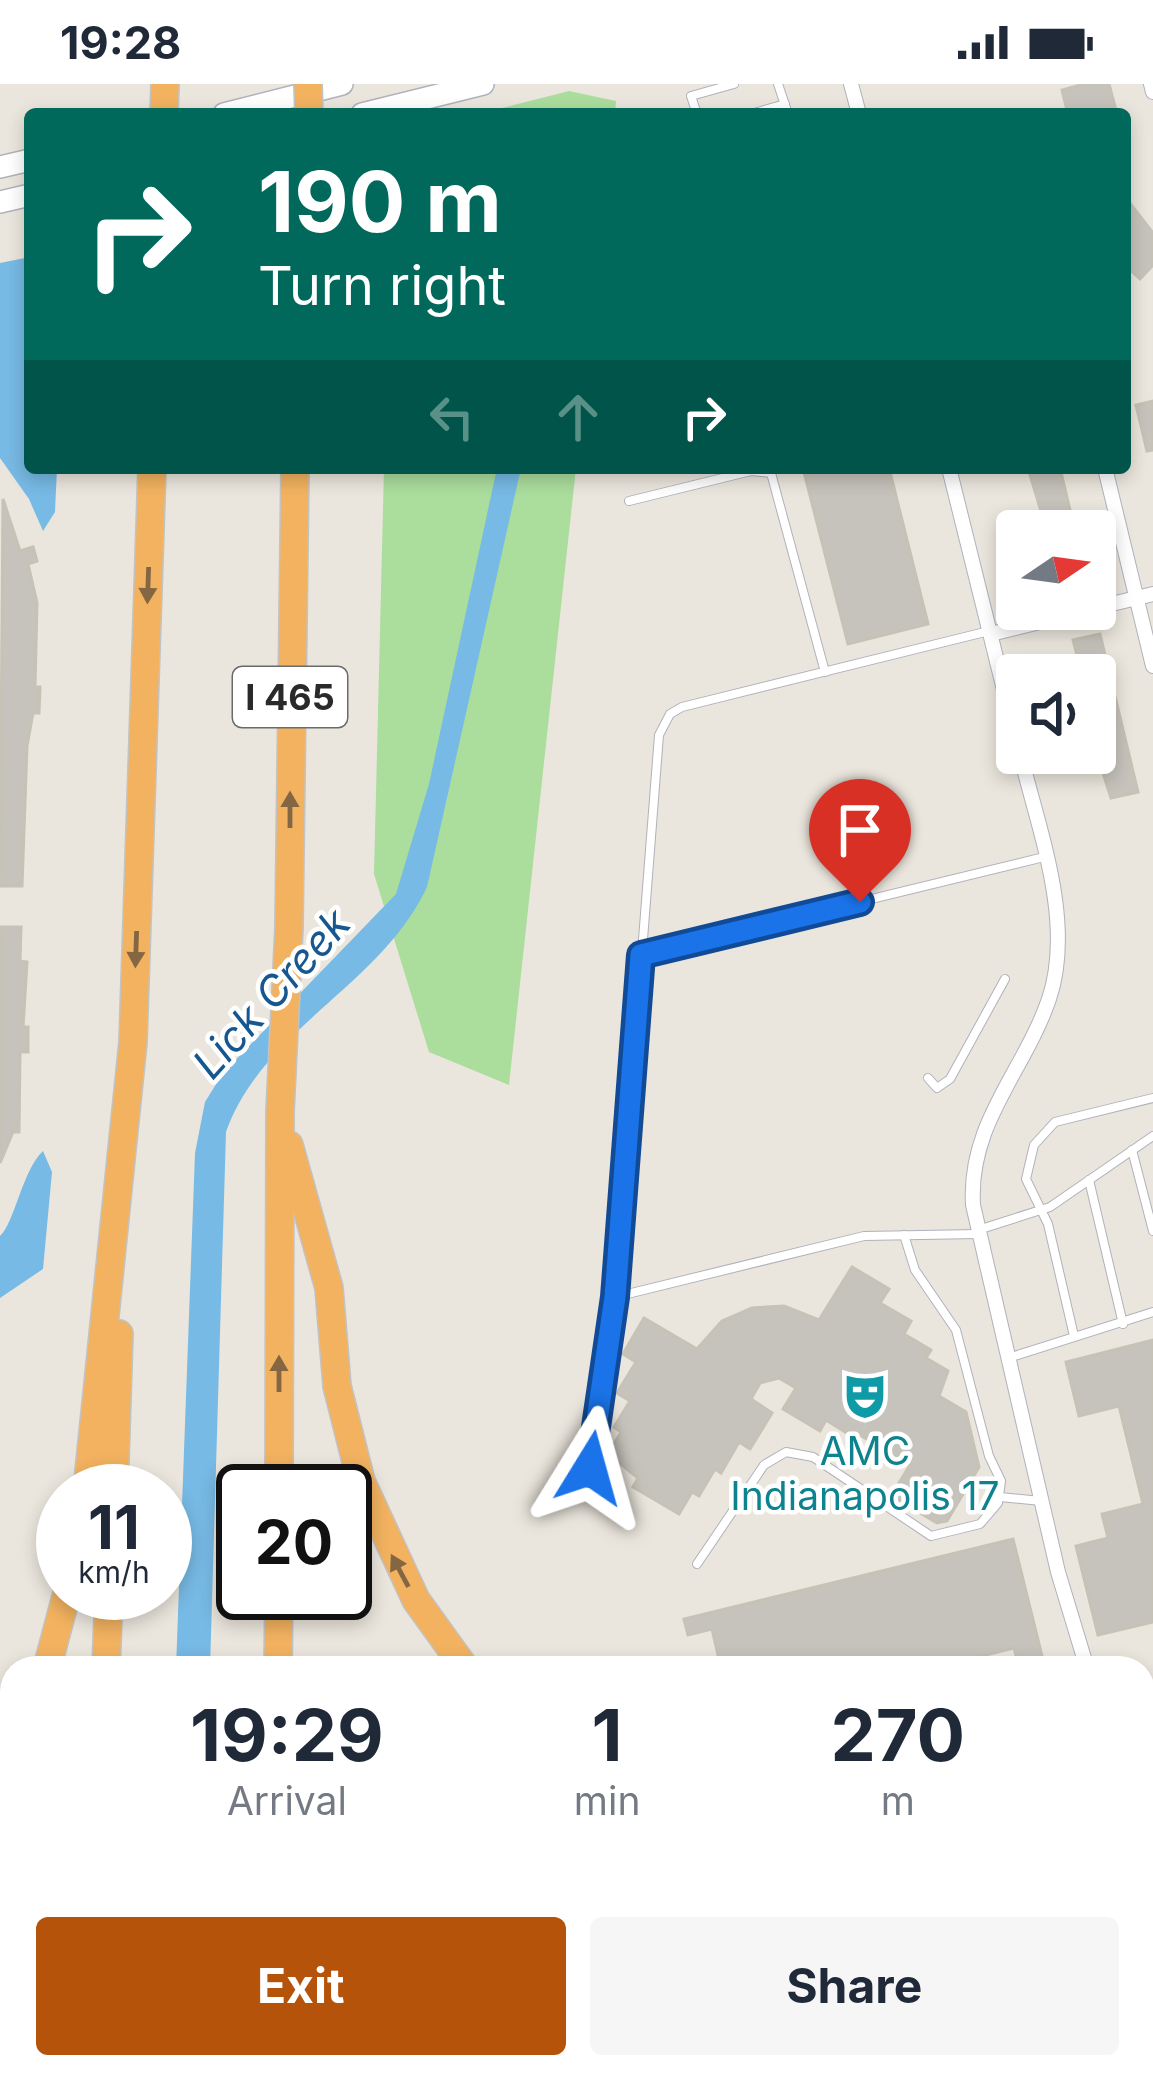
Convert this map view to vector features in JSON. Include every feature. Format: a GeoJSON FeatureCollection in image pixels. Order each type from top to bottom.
{"type":"FeatureCollection","features":[{"type":"Feature","properties":{"kind":"highway"},"geometry":{"type":"LineString","coordinates":[[90,1464],[134,1042],[152,474]]}},
{"type":"Feature","properties":{"kind":"highway","name":"I 465"},"geometry":{"type":"LineString","coordinates":[[279,1464],[280,1112],[289,926],[295,474]]}},
{"type":"Feature","properties":{"kind":"highway"},"geometry":{"type":"LineString","coordinates":[[280,1112],[329,1288],[338,1386],[361,1481],[408,1586],[457,1656]]}},
{"type":"Feature","properties":{"kind":"highway"},"geometry":{"type":"LineString","coordinates":[[115,1464],[125,1126]]}},
{"type":"Feature","properties":{"kind":"highway"},"geometry":{"type":"LineString","coordinates":[[50,1656],[60,1620]]}},
{"type":"Feature","properties":{"kind":"highway"},"geometry":{"type":"LineString","coordinates":[[107,1656],[109,1620]]}},
{"type":"Feature","properties":{"kind":"highway"},"geometry":{"type":"LineString","coordinates":[[278,1656],[279,1620]]}},
{"type":"Feature","properties":{"kind":"main road"},"geometry":{"type":"LineString","coordinates":[[248,108],[342,84]]}},
{"type":"Feature","properties":{"kind":"main road"},"geometry":{"type":"LineString","coordinates":[[386,108],[483,84]]}},
{"type":"Feature","properties":{"kind":"street"},"geometry":{"type":"LineString","coordinates":[[950,474],[996,656]]}},
{"type":"Feature","properties":{"kind":"street"},"geometry":{"type":"LineString","coordinates":[[1106,474],[1153,666]]}},
{"type":"Feature","properties":{"kind":"street"},"geometry":{"type":"LineString","coordinates":[[1116,603],[1153,594]]}},
{"type":"Feature","properties":{"kind":"street"},"geometry":{"type":"LineString","coordinates":[[990,632],[999,630]]}},
{"type":"Feature","properties":{"kind":"street"},"geometry":{"type":"LineString","coordinates":[[1025,774],[1057,931],[1054,978],[1048,1000],[979,1140],[971,1178],[977,1232],[1085,1656]]}},
{"type":"Feature","properties":{"kind":"lane"},"geometry":{"type":"LineString","coordinates":[[695,108],[692,96],[734,84]]}},
{"type":"Feature","properties":{"kind":"lane"},"geometry":{"type":"LineString","coordinates":[[629,501],[739,474]]}},
{"type":"Feature","properties":{"kind":"lane"},"geometry":{"type":"LineString","coordinates":[[771,474],[825,672]]}},
{"type":"Feature","properties":{"kind":"lane"},"geometry":{"type":"LineString","coordinates":[[609,1509],[594,1489],[590,1468],[615,1297],[658,734],[682,707],[990,632]]}},
{"type":"Feature","properties":{"kind":"lane"},"geometry":{"type":"LineString","coordinates":[[641,955],[1044,857]]}},
{"type":"Feature","properties":{"kind":"lane"},"geometry":{"type":"LineString","coordinates":[[928,1078],[937,1088],[950,1079],[1005,979]]}},
{"type":"Feature","properties":{"kind":"lane"},"geometry":{"type":"LineString","coordinates":[[1075,1336],[1042,1211],[1026,1179],[1040,1132],[1055,1122],[1153,1098]]}},
{"type":"Feature","properties":{"kind":"lane"},"geometry":{"type":"LineString","coordinates":[[615,1297],[864,1236],[977,1232],[1042,1211],[1153,1136]]}},
{"type":"Feature","properties":{"kind":"lane"},"geometry":{"type":"LineString","coordinates":[[1132,1150],[1153,1232]]}},
{"type":"Feature","properties":{"kind":"lane"},"geometry":{"type":"LineString","coordinates":[[1089,1180],[1123,1324]]}},
{"type":"Feature","properties":{"kind":"lane"},"geometry":{"type":"LineString","coordinates":[[697,1564],[764,1465],[786,1452],[813,1457],[931,1536],[980,1524],[1000,1497],[1001,1481],[989,1456],[956,1330],[916,1270],[904,1234]]}},
{"type":"Feature","properties":{"kind":"lane"},"geometry":{"type":"LineString","coordinates":[[1008,1358],[1153,1312]]}},
{"type":"Feature","properties":{"kind":"lane"},"geometry":{"type":"LineString","coordinates":[[1000,1497],[1042,1501]]}},
{"type":"Feature","properties":{"kind":"green space"},"geometry":{"type":"Polygon","coordinates":[[[569,91],[616,101],[615,108],[502,108],[569,91]]]}},
{"type":"Feature","properties":{"kind":"green space"},"geometry":{"type":"Polygon","coordinates":[[[384,474],[575,474],[509,1085],[429,1052],[374,874],[384,474]]]}},
{"type":"Feature","properties":{"kind":"water"},"geometry":{"type":"Polygon","coordinates":[[[24,258],[24,474],[57,474],[55,512],[43,531],[29,499],[0,458],[0,263],[24,258]]]}},
{"type":"Feature","properties":{"kind":"water","name":"Lick Creek"},"geometry":{"type":"Polygon","coordinates":[[[496,474],[520,474],[427,887],[407,922],[381,952],[267,1064],[243,1096],[226,1132],[210,1656],[176,1656],[178,1620],[192,1620],[192,1464],[184,1464],[195,1153],[205,1102],[223,1073],[396,894],[429,784],[496,474]]]}},
{"type":"Feature","properties":{"kind":"water"},"geometry":{"type":"Polygon","coordinates":[[[43,1151],[52,1172],[43,1269],[0,1298],[0,1236],[43,1151]]]}},
{"type":"Feature","properties":{"kind":"building"},"geometry":{"type":"Polygon","coordinates":[[[1109,84],[1115,108],[1066,108],[1062,90],[1109,84]]]}},
{"type":"Feature","properties":{"kind":"building"},"geometry":{"type":"Polygon","coordinates":[[[1131,205],[1153,233],[1153,265],[1140,279],[1131,271],[1131,205]]]}},
{"type":"Feature","properties":{"kind":"building"},"geometry":{"type":"Polygon","coordinates":[[[1153,401],[1153,450],[1147,451],[1136,405],[1153,401]]]}},
{"type":"Feature","properties":{"kind":"building"},"geometry":{"type":"Polygon","coordinates":[[[805,474],[890,474],[928,624],[848,644],[805,474]]]}},
{"type":"Feature","properties":{"kind":"building"},"geometry":{"type":"Polygon","coordinates":[[[1030,474],[1061,474],[1070,510],[1041,510],[1030,474]]]}},
{"type":"Feature","properties":{"kind":"building"},"geometry":{"type":"Polygon","coordinates":[[[3,499],[20,551],[33,547],[37,561],[28,564],[37,603],[39,713],[33,713],[27,746],[22,886],[0,886],[3,499]]]}},
{"type":"Feature","properties":{"kind":"building"},"geometry":{"type":"Polygon","coordinates":[[[1100,634],[1105,654],[1077,654],[1073,640],[1100,634]]]}},
{"type":"Feature","properties":{"kind":"building"},"geometry":{"type":"Polygon","coordinates":[[[1116,701],[1138,792],[1111,798],[1103,774],[1116,774],[1116,701]]]}},
{"type":"Feature","properties":{"kind":"building"},"geometry":{"type":"Polygon","coordinates":[[[0,927],[21,927],[20,961],[27,962],[23,1027],[28,1027],[28,1052],[20,1052],[19,1132],[13,1132],[0,1163],[0,927]]]}},
{"type":"Feature","properties":{"kind":"building","name":"AMC Indianapolis 17"},"geometry":{"type":"Polygon","coordinates":[[[852,1267],[889,1289],[880,1303],[911,1321],[904,1334],[931,1350],[926,1358],[948,1371],[939,1396],[966,1412],[979,1467],[947,1521],[937,1523],[891,1496],[910,1465],[826,1420],[820,1431],[783,1409],[796,1388],[779,1378],[760,1383],[751,1399],[772,1413],[750,1449],[739,1442],[721,1473],[715,1469],[699,1496],[692,1492],[679,1514],[633,1487],[638,1478],[608,1454],[621,1432],[614,1427],[630,1401],[617,1393],[636,1362],[623,1354],[644,1318],[697,1349],[722,1321],[752,1308],[784,1306],[819,1320],[852,1267]]]}},
{"type":"Feature","properties":{"kind":"building"},"geometry":{"type":"Polygon","coordinates":[[[1153,1340],[1153,1622],[1098,1635],[1076,1546],[1108,1538],[1102,1514],[1143,1504],[1119,1406],[1079,1416],[1066,1362],[1153,1340]]]}},
{"type":"Feature","properties":{"kind":"building"},"geometry":{"type":"Polygon","coordinates":[[[1013,1539],[1042,1656],[1016,1656],[1014,1648],[982,1656],[718,1656],[712,1629],[688,1635],[684,1619],[1013,1539]]]}},
{"type":"Feature","properties":{"kind":"place","name":"AMC Indianapolis 17"},"geometry":{"type":"Point","coordinates":[865,1396]}},
{"type":"Feature","properties":{"kind":"route"},"geometry":{"type":"LineString","coordinates":[[590,1468],[615,1297],[641,955],[860,902]]}}]}
